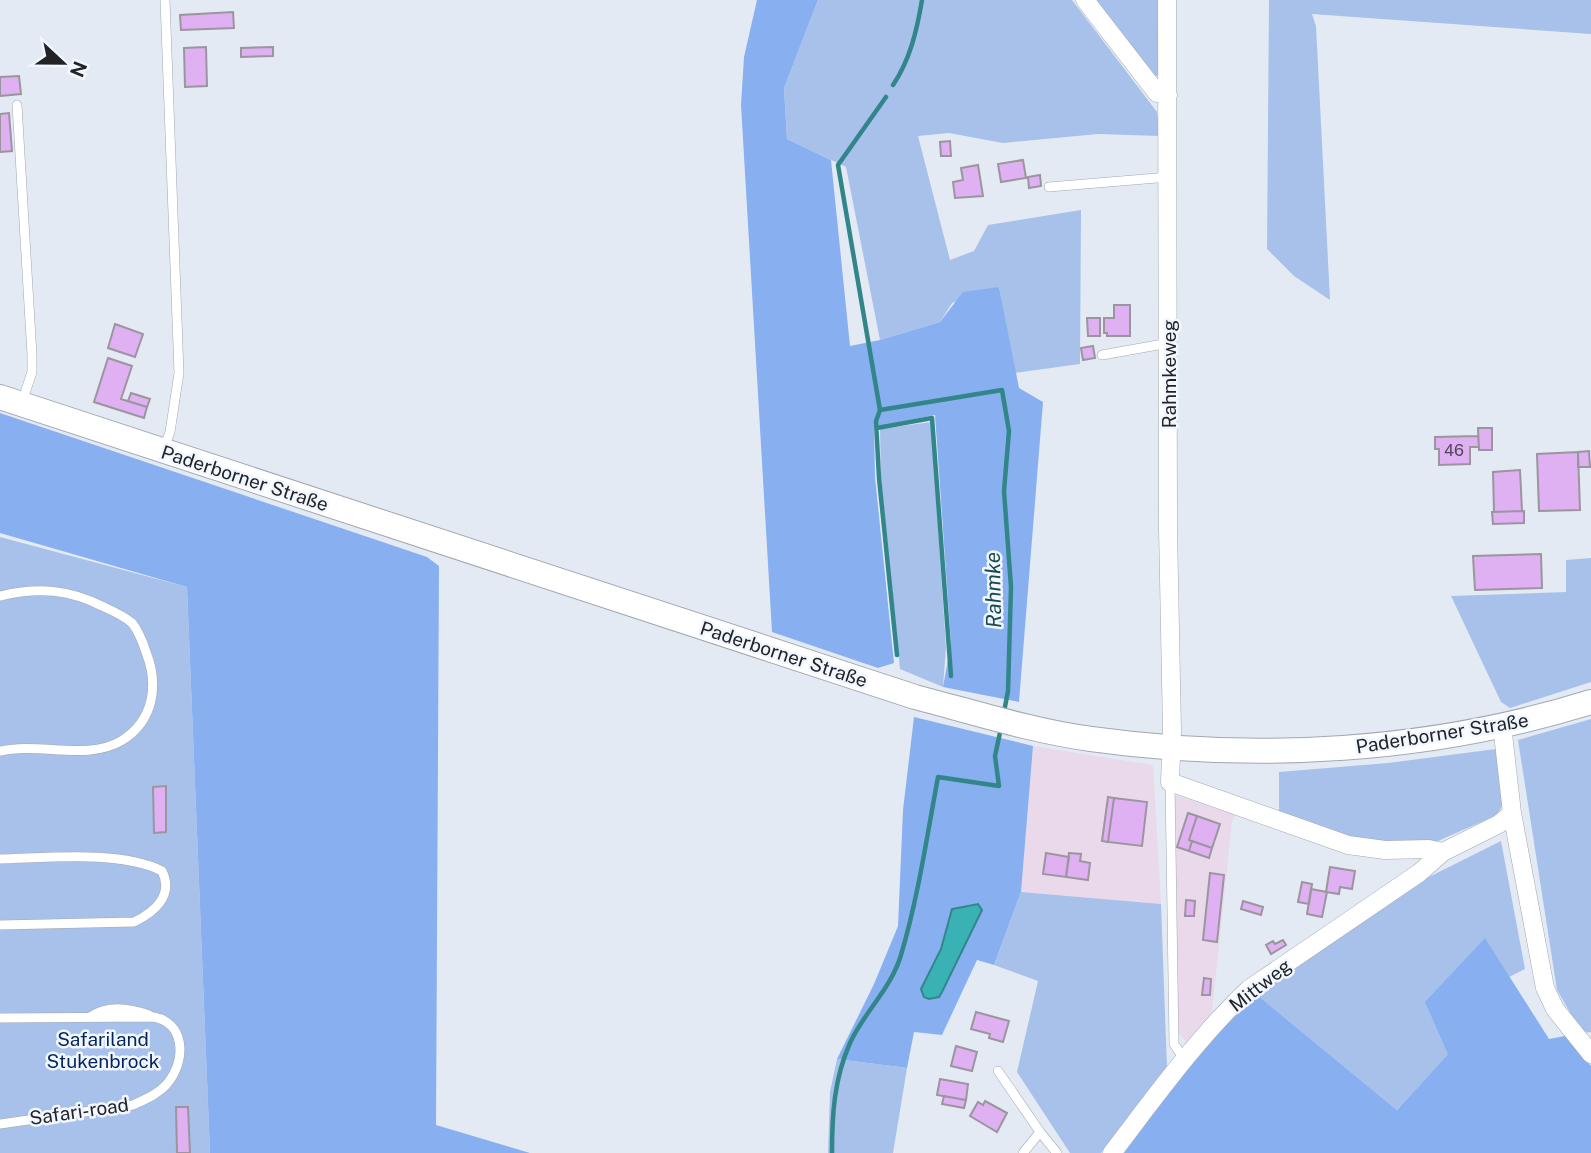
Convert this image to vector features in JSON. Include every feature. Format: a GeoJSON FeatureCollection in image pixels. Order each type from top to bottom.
{"type":"FeatureCollection","features":[{"type":"Feature","properties":{"kind":"main road","name":"Paderborner Straße"},"geometry":{"type":"LineString","coordinates":[[11,400],[915,697],[1089,739],[1171,747],[1324,750],[1418,740],[1502,725],[1591,702]]}},
{"type":"Feature","properties":{"kind":"street"},"geometry":{"type":"LineString","coordinates":[[1085,0],[1157,93],[1168,95]]}},
{"type":"Feature","properties":{"kind":"street","name":"Rahmkeweg"},"geometry":{"type":"LineString","coordinates":[[1167,0],[1171,747]]}},
{"type":"Feature","properties":{"kind":"street"},"geometry":{"type":"LineString","coordinates":[[1502,725],[1512,813],[1545,988],[1555,1010],[1591,1054]]}},
{"type":"Feature","properties":{"kind":"street"},"geometry":{"type":"LineString","coordinates":[[1171,747],[1170,782],[1348,845],[1385,850],[1429,849],[1443,852]]}},
{"type":"Feature","properties":{"kind":"street","name":"Mittweg"},"geometry":{"type":"LineString","coordinates":[[1112,1153],[1184,1059],[1249,989],[1419,873],[1443,852],[1499,824],[1512,813]]}},
{"type":"Feature","properties":{"kind":"lane"},"geometry":{"type":"LineString","coordinates":[[163,451],[170,432],[179,373],[165,0]]}},
{"type":"Feature","properties":{"kind":"lane"},"geometry":{"type":"LineString","coordinates":[[11,400],[32,372],[17,105]]}},
{"type":"Feature","properties":{"kind":"lane"},"geometry":{"type":"LineString","coordinates":[[1049,187],[1169,177]]}},
{"type":"Feature","properties":{"kind":"lane"},"geometry":{"type":"LineString","coordinates":[[1102,355],[1169,343]]}},
{"type":"Feature","properties":{"kind":"lane"},"geometry":{"type":"LineString","coordinates":[[0,596],[41,591],[65,592],[119,614],[133,624],[143,644],[155,687],[151,705],[138,726],[122,740],[99,751],[33,747],[0,751]]}},
{"type":"Feature","properties":{"kind":"lane"},"geometry":{"type":"LineString","coordinates":[[1170,782],[1174,1044],[1184,1059]]}},
{"type":"Feature","properties":{"kind":"lane"},"geometry":{"type":"LineString","coordinates":[[0,859],[83,857],[133,861],[162,871],[166,889],[156,908],[134,922],[0,925]]}},
{"type":"Feature","properties":{"kind":"lane","name":"Safari-road"},"geometry":{"type":"LineString","coordinates":[[0,1018],[154,1017],[172,1024],[179,1035],[179,1055],[169,1082],[152,1097],[133,1105],[0,1124]]}},
{"type":"Feature","properties":{"kind":"lane"},"geometry":{"type":"LineString","coordinates":[[998,1071],[1057,1153]]}},
{"type":"Feature","properties":{"kind":"lane"},"geometry":{"type":"LineString","coordinates":[[1023,1153],[1040,1132]]}},
{"type":"Feature","properties":{"kind":"shaded area"},"geometry":{"type":"Polygon","coordinates":[[[757,0],[818,0],[784,88],[787,139],[831,160],[850,346],[940,322],[963,292],[999,287],[1019,388],[1043,402],[1019,702],[943,687],[951,643],[935,415],[874,427],[875,477],[894,663],[878,668],[772,632],[741,105],[744,57],[757,0]]]}},
{"type":"Feature","properties":{"kind":"shaded area"},"geometry":{"type":"Polygon","coordinates":[[[0,413],[427,557],[439,566],[436,1125],[530,1153],[210,1153],[187,587],[0,533],[0,413]]]}},
{"type":"Feature","properties":{"kind":"shaded area"},"geometry":{"type":"Polygon","coordinates":[[[914,717],[1033,746],[1021,892],[994,965],[977,960],[942,1035],[914,1032],[907,1068],[837,1059],[874,984],[898,926],[903,810],[914,717]]]}},
{"type":"Feature","properties":{"kind":"shaded area"},"geometry":{"type":"Polygon","coordinates":[[[1033,746],[1153,765],[1161,904],[1021,892],[1033,746]]]}},
{"type":"Feature","properties":{"kind":"shaded area"},"geometry":{"type":"Polygon","coordinates":[[[1175,795],[1236,815],[1232,821],[1212,1012],[1188,1044],[1178,1032],[1173,855],[1175,795]]]}},
{"type":"Feature","properties":{"kind":"shaded area"},"geometry":{"type":"Polygon","coordinates":[[[978,904],[982,910],[942,992],[939,997],[924,997],[921,989],[941,949],[952,909],[978,904]]]}},
{"type":"Feature","properties":{"kind":"shaded area"},"geometry":{"type":"Polygon","coordinates":[[[1485,938],[1549,1039],[1565,1036],[1591,1066],[1591,1153],[1124,1153],[1195,1057],[1256,994],[1397,1110],[1448,1054],[1425,1002],[1485,938]]]}},
{"type":"Feature","properties":{"kind":"green space"},"geometry":{"type":"Polygon","coordinates":[[[818,0],[1072,0],[1157,112],[1160,136],[1098,134],[1003,143],[949,133],[918,136],[950,260],[974,251],[988,225],[1081,210],[1080,364],[1015,373],[999,287],[952,303],[940,322],[880,340],[846,167],[787,139],[784,88],[818,0]]]}},
{"type":"Feature","properties":{"kind":"green space"},"geometry":{"type":"Polygon","coordinates":[[[1094,0],[1159,0],[1160,75],[1150,77],[1094,0]]]}},
{"type":"Feature","properties":{"kind":"green space"},"geometry":{"type":"Polygon","coordinates":[[[1269,0],[1591,0],[1591,34],[1312,14],[1316,26],[1330,300],[1294,276],[1267,249],[1269,0]]]}},
{"type":"Feature","properties":{"kind":"green space"},"geometry":{"type":"Polygon","coordinates":[[[931,422],[946,647],[943,687],[900,669],[881,478],[880,429],[931,422]]]}},
{"type":"Feature","properties":{"kind":"green space","name":"Safariland Stukenbrock"},"geometry":{"type":"Polygon","coordinates":[[[0,537],[187,587],[210,1153],[0,1153],[0,537]]]}},
{"type":"Feature","properties":{"kind":"green space"},"geometry":{"type":"Polygon","coordinates":[[[1591,558],[1591,682],[1510,708],[1501,702],[1451,596],[1566,592],[1566,560],[1591,558]]]}},
{"type":"Feature","properties":{"kind":"green space"},"geometry":{"type":"Polygon","coordinates":[[[1591,719],[1591,1032],[1582,1033],[1557,990],[1518,740],[1591,719]]]}},
{"type":"Feature","properties":{"kind":"green space"},"geometry":{"type":"Polygon","coordinates":[[[1496,749],[1503,804],[1497,815],[1438,841],[1352,841],[1279,814],[1279,772],[1388,763],[1496,749]]]}},
{"type":"Feature","properties":{"kind":"green space"},"geometry":{"type":"Polygon","coordinates":[[[1501,841],[1525,969],[1509,977],[1485,939],[1448,1054],[1397,1110],[1256,994],[1429,877],[1501,841]]]}},
{"type":"Feature","properties":{"kind":"green space"},"geometry":{"type":"Polygon","coordinates":[[[1021,892],[1161,904],[1167,1068],[1101,1153],[1070,1153],[1017,1072],[1038,981],[994,965],[1021,892]]]}},
{"type":"Feature","properties":{"kind":"green space"},"geometry":{"type":"Polygon","coordinates":[[[837,1059],[907,1068],[893,1153],[828,1153],[830,1092],[837,1059]]]}},
{"type":"Feature","properties":{"kind":"building"},"geometry":{"type":"Polygon","coordinates":[[[233,12],[234,28],[181,30],[180,15],[233,12]]]}},
{"type":"Feature","properties":{"kind":"building"},"geometry":{"type":"Polygon","coordinates":[[[206,47],[207,86],[185,87],[184,48],[206,47]]]}},
{"type":"Feature","properties":{"kind":"building"},"geometry":{"type":"Polygon","coordinates":[[[273,47],[273,56],[241,57],[241,48],[273,47]]]}},
{"type":"Feature","properties":{"kind":"building"},"geometry":{"type":"Polygon","coordinates":[[[19,76],[21,94],[0,96],[0,77],[19,76]]]}},
{"type":"Feature","properties":{"kind":"building"},"geometry":{"type":"Polygon","coordinates":[[[9,113],[12,151],[0,152],[0,114],[9,113]]]}},
{"type":"Feature","properties":{"kind":"building"},"geometry":{"type":"Polygon","coordinates":[[[950,141],[951,156],[941,156],[940,142],[950,141]]]}},
{"type":"Feature","properties":{"kind":"building"},"geometry":{"type":"Polygon","coordinates":[[[1023,160],[1026,178],[1001,182],[998,164],[1023,160]]]}},
{"type":"Feature","properties":{"kind":"building"},"geometry":{"type":"Polygon","coordinates":[[[978,165],[983,196],[955,198],[953,182],[963,180],[961,168],[978,165]]]}},
{"type":"Feature","properties":{"kind":"building"},"geometry":{"type":"Polygon","coordinates":[[[1040,175],[1041,186],[1029,188],[1028,177],[1040,175]]]}},
{"type":"Feature","properties":{"kind":"building"},"geometry":{"type":"Polygon","coordinates":[[[1114,305],[1130,305],[1130,336],[1107,336],[1107,333],[1104,333],[1104,318],[1114,318],[1114,305]]]}},
{"type":"Feature","properties":{"kind":"building"},"geometry":{"type":"Polygon","coordinates":[[[1087,318],[1100,318],[1100,336],[1088,336],[1087,318]]]}},
{"type":"Feature","properties":{"kind":"building"},"geometry":{"type":"Polygon","coordinates":[[[115,324],[143,334],[135,357],[108,348],[115,324]]]}},
{"type":"Feature","properties":{"kind":"building"},"geometry":{"type":"Polygon","coordinates":[[[1093,346],[1095,358],[1083,360],[1081,348],[1093,346]]]}},
{"type":"Feature","properties":{"kind":"building"},"geometry":{"type":"Polygon","coordinates":[[[108,358],[132,366],[121,399],[147,407],[144,418],[94,402],[108,358]]]}},
{"type":"Feature","properties":{"kind":"building"},"geometry":{"type":"Polygon","coordinates":[[[131,393],[150,399],[147,407],[128,401],[131,393]]]}},
{"type":"Feature","properties":{"kind":"building"},"geometry":{"type":"Polygon","coordinates":[[[1478,428],[1492,428],[1492,450],[1479,450],[1478,428]]]}},
{"type":"Feature","properties":{"kind":"building"},"geometry":{"type":"Polygon","coordinates":[[[1478,436],[1479,447],[1470,447],[1470,464],[1439,465],[1439,449],[1435,449],[1435,437],[1478,436]]]}},
{"type":"Feature","properties":{"kind":"building"},"geometry":{"type":"Polygon","coordinates":[[[1589,451],[1590,467],[1578,467],[1578,452],[1589,451]]]}},
{"type":"Feature","properties":{"kind":"building"},"geometry":{"type":"Polygon","coordinates":[[[1578,452],[1580,510],[1539,511],[1537,454],[1578,452]]]}},
{"type":"Feature","properties":{"kind":"building"},"geometry":{"type":"Polygon","coordinates":[[[1520,470],[1522,511],[1494,512],[1493,472],[1520,470]]]}},
{"type":"Feature","properties":{"kind":"building"},"geometry":{"type":"Polygon","coordinates":[[[1524,511],[1524,523],[1493,524],[1492,512],[1524,511]]]}},
{"type":"Feature","properties":{"kind":"building"},"geometry":{"type":"Polygon","coordinates":[[[1541,554],[1542,588],[1475,590],[1473,556],[1541,554]]]}},
{"type":"Feature","properties":{"kind":"building"},"geometry":{"type":"Polygon","coordinates":[[[166,786],[166,832],[154,833],[153,787],[166,786]]]}},
{"type":"Feature","properties":{"kind":"building"},"geometry":{"type":"Polygon","coordinates":[[[1108,797],[1114,798],[1108,842],[1102,841],[1108,797]]]}},
{"type":"Feature","properties":{"kind":"building"},"geometry":{"type":"Polygon","coordinates":[[[1114,798],[1147,802],[1142,846],[1108,842],[1114,798]]]}},
{"type":"Feature","properties":{"kind":"building"},"geometry":{"type":"Polygon","coordinates":[[[1188,813],[1197,816],[1189,840],[1192,841],[1189,851],[1177,847],[1188,813]]]}},
{"type":"Feature","properties":{"kind":"building"},"geometry":{"type":"Polygon","coordinates":[[[1197,816],[1220,824],[1212,848],[1189,840],[1197,816]]]}},
{"type":"Feature","properties":{"kind":"building"},"geometry":{"type":"Polygon","coordinates":[[[1192,841],[1212,848],[1209,858],[1189,851],[1192,841]]]}},
{"type":"Feature","properties":{"kind":"building"},"geometry":{"type":"Polygon","coordinates":[[[1046,853],[1069,857],[1066,877],[1043,874],[1046,853]]]}},
{"type":"Feature","properties":{"kind":"building"},"geometry":{"type":"Polygon","coordinates":[[[1069,853],[1081,854],[1080,861],[1090,863],[1088,880],[1066,877],[1069,853]]]}},
{"type":"Feature","properties":{"kind":"building"},"geometry":{"type":"Polygon","coordinates":[[[1330,867],[1355,871],[1352,889],[1340,887],[1339,894],[1326,892],[1330,867]]]}},
{"type":"Feature","properties":{"kind":"building"},"geometry":{"type":"Polygon","coordinates":[[[1210,873],[1224,875],[1217,942],[1203,940],[1210,873]]]}},
{"type":"Feature","properties":{"kind":"building"},"geometry":{"type":"Polygon","coordinates":[[[1302,882],[1312,884],[1309,904],[1298,902],[1302,882]]]}},
{"type":"Feature","properties":{"kind":"building"},"geometry":{"type":"Polygon","coordinates":[[[1311,889],[1327,892],[1322,917],[1307,914],[1311,889]]]}},
{"type":"Feature","properties":{"kind":"building"},"geometry":{"type":"Polygon","coordinates":[[[1186,900],[1195,901],[1194,916],[1185,916],[1186,900]]]}},
{"type":"Feature","properties":{"kind":"building"},"geometry":{"type":"Polygon","coordinates":[[[1243,901],[1263,907],[1261,915],[1241,909],[1243,901]]]}},
{"type":"Feature","properties":{"kind":"building"},"geometry":{"type":"Polygon","coordinates":[[[1283,940],[1286,945],[1271,954],[1266,945],[1283,940]]]}},
{"type":"Feature","properties":{"kind":"building"},"geometry":{"type":"Polygon","coordinates":[[[1204,978],[1211,979],[1210,995],[1202,995],[1204,978]]]}},
{"type":"Feature","properties":{"kind":"building"},"geometry":{"type":"Polygon","coordinates":[[[976,1012],[1009,1021],[1003,1042],[989,1038],[990,1034],[971,1029],[976,1012]]]}},
{"type":"Feature","properties":{"kind":"building"},"geometry":{"type":"Polygon","coordinates":[[[956,1046],[977,1052],[972,1071],[951,1066],[956,1046]]]}},
{"type":"Feature","properties":{"kind":"building"},"geometry":{"type":"Polygon","coordinates":[[[940,1079],[968,1084],[966,1100],[937,1095],[940,1079]]]}},
{"type":"Feature","properties":{"kind":"building"},"geometry":{"type":"Polygon","coordinates":[[[944,1096],[966,1100],[964,1108],[942,1104],[944,1096]]]}},
{"type":"Feature","properties":{"kind":"building"},"geometry":{"type":"Polygon","coordinates":[[[985,1101],[1007,1113],[997,1132],[970,1116],[978,1102],[983,1105],[985,1101]]]}},
{"type":"Feature","properties":{"kind":"building"},"geometry":{"type":"Polygon","coordinates":[[[176,1107],[188,1107],[190,1153],[177,1153],[176,1107]]]}},
{"type":"Feature","properties":{"kind":"waterway","name":"Rahmke"},"geometry":{"type":"LineString","coordinates":[[893,85],[912,44],[922,0]]}},
{"type":"Feature","properties":{"kind":"waterway","name":"Rahmke"},"geometry":{"type":"LineString","coordinates":[[886,97],[838,165],[880,410],[1002,390],[1009,431],[1004,491],[1011,587],[1008,691],[1004,712]]}},
{"type":"Feature","properties":{"kind":"waterway"},"geometry":{"type":"LineString","coordinates":[[880,410],[876,421],[879,478],[897,655]]}},
{"type":"Feature","properties":{"kind":"waterway","name":"Rahmke"},"geometry":{"type":"LineString","coordinates":[[877,428],[932,418],[951,676]]}},
{"type":"Feature","properties":{"kind":"waterway","name":"Rahmke"},"geometry":{"type":"LineString","coordinates":[[832,1153],[833,1111],[840,1070],[856,1032],[897,967],[917,889],[938,777],[999,786],[995,756],[1001,728]]}}]}
